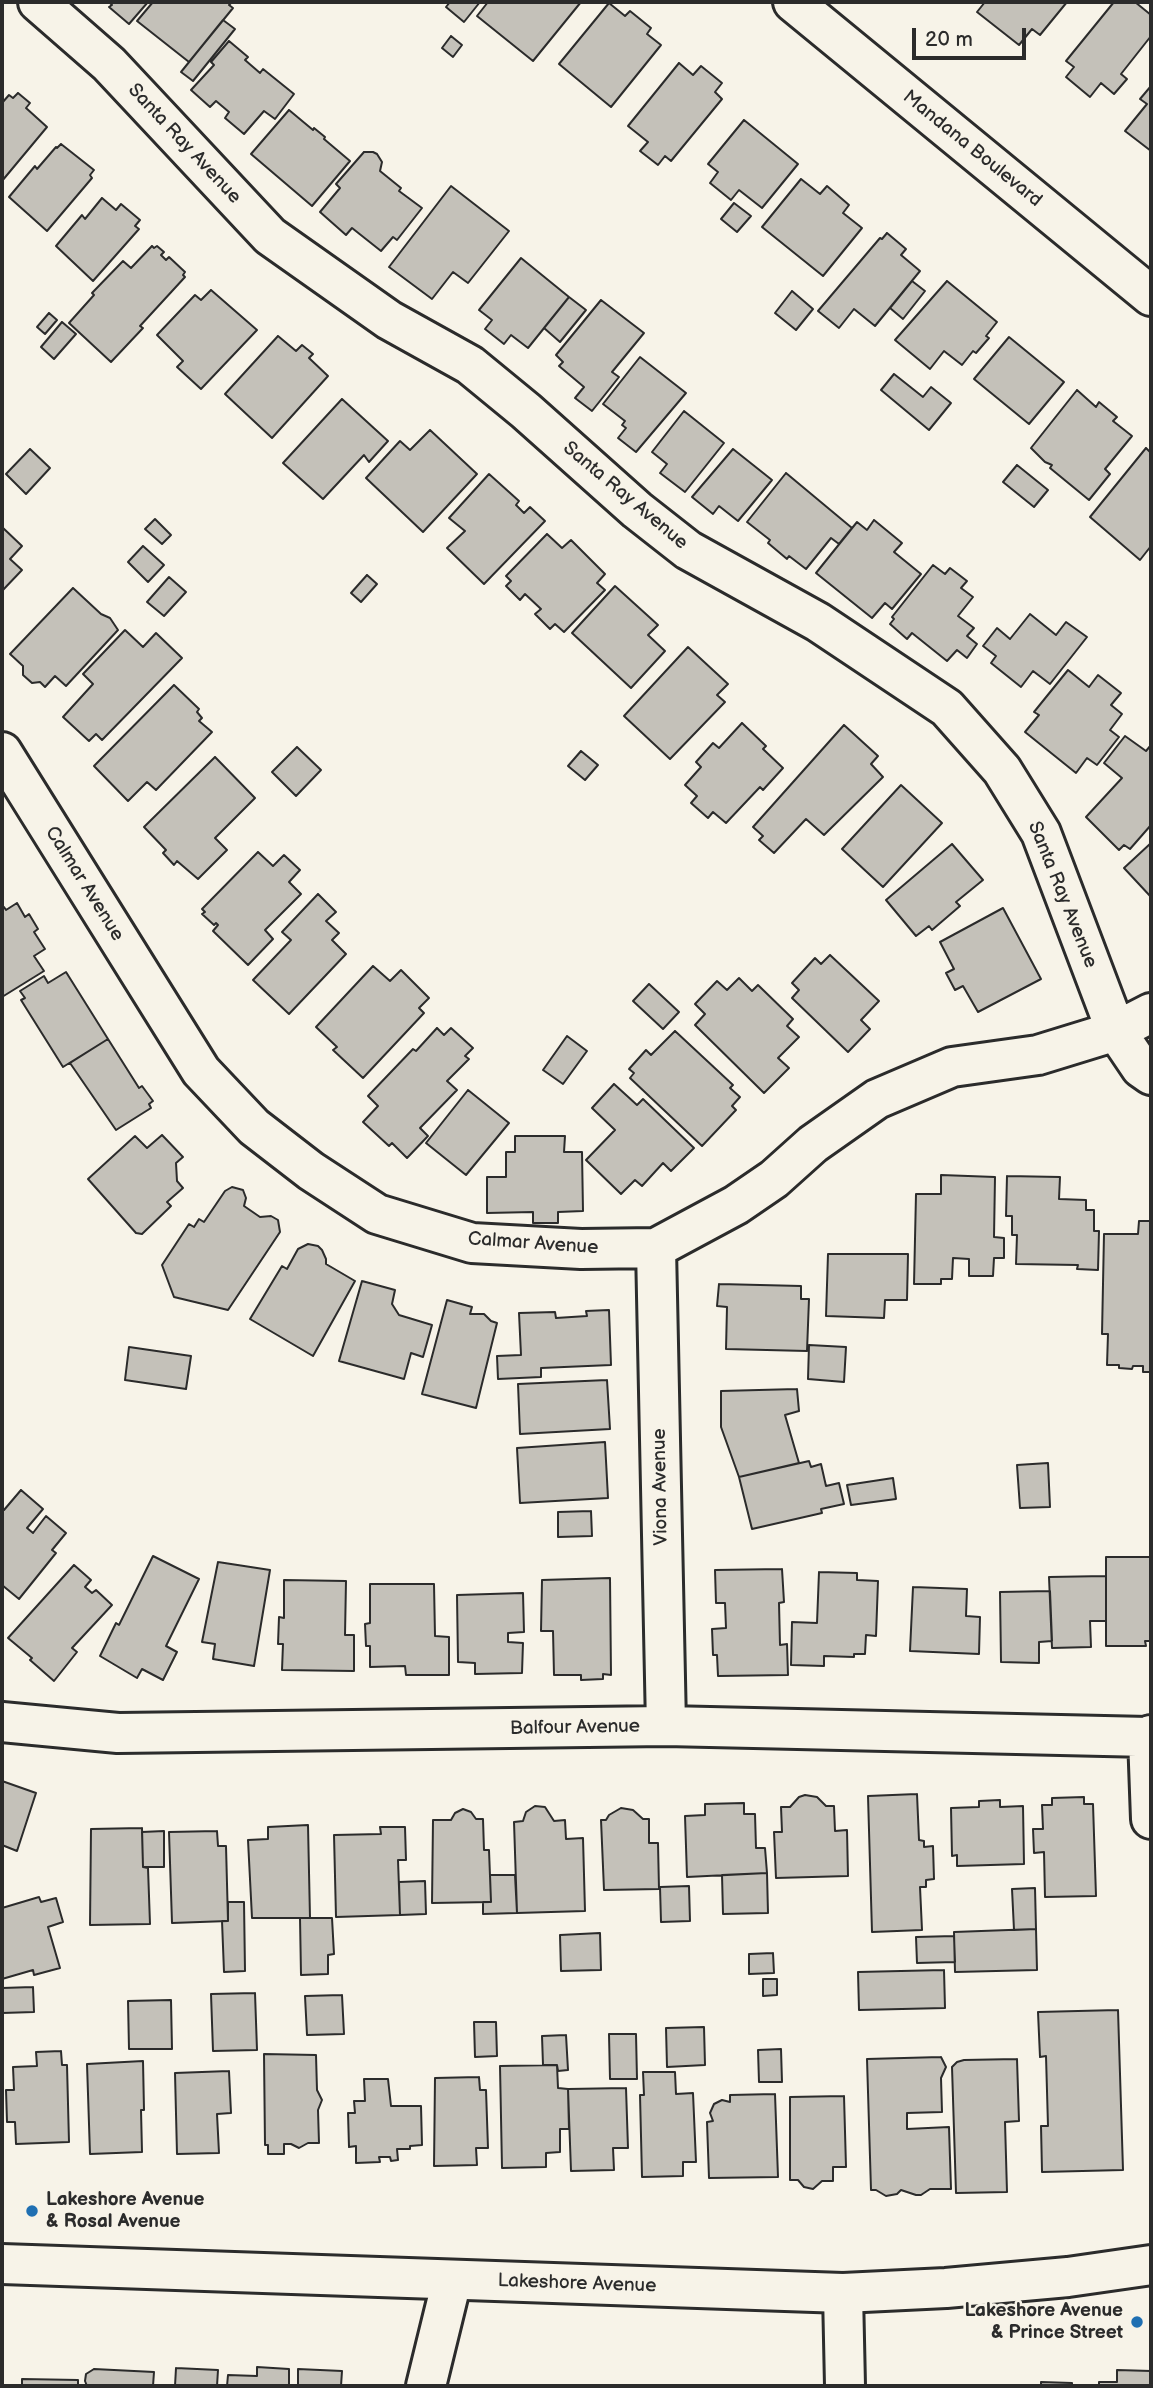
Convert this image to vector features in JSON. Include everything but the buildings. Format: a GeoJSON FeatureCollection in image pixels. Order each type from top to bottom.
{"type":"FeatureCollection","features":[{"type":"Feature","properties":{"kind":"street","name":"Santa Ray Avenue"},"geometry":{"type":"LineString","coordinates":[[38,2],[109,64],[270,236],[389,320],[470,365],[637,510],[688,550],[818,622],[947,708],[1002,769],[1041,833],[1116,1031],[1141,1068],[1151,1075]]}},
{"type":"Feature","properties":{"kind":"street","name":"Mandana Boulevard"},"geometry":{"type":"LineString","coordinates":[[793,2],[1151,296]]}},
{"type":"Feature","properties":{"kind":"street","name":"Calmar Avenue"},"geometry":{"type":"LineString","coordinates":[[2,752],[201,1072],[254,1127],[312,1171],[377,1214],[472,1243],[582,1249],[656,1248],[736,1205],[774,1179],[813,1144],[877,1099],[952,1067],[1038,1055],[1116,1031],[1151,1013]]}},
{"type":"Feature","properties":{"kind":"street","name":"Viona Avenue"},"geometry":{"type":"LineString","coordinates":[[656,1248],[666,1726]]}},
{"type":"Feature","properties":{"kind":"street","name":"Balfour Avenue"},"geometry":{"type":"LineString","coordinates":[[2,1722],[118,1733],[666,1726],[1150,1736]]}},
{"type":"Feature","properties":{"kind":"street"},"geometry":{"type":"LineString","coordinates":[[1150,1736],[1151,1819]]}},
{"type":"Feature","properties":{"kind":"street","name":"Lakeshore Avenue"},"geometry":{"type":"LineString","coordinates":[[2,2264],[843,2293],[946,2288],[1068,2277],[1151,2265]]}},
{"type":"Feature","properties":{"kind":"street"},"geometry":{"type":"LineString","coordinates":[[426,2386],[452,2280]]}},
{"type":"Feature","properties":{"kind":"street"},"geometry":{"type":"LineString","coordinates":[[843,2293],[845,2386]]}},
{"type":"Feature","properties":{"kind":"place","name":"Lakeshore Avenue & Rosal Avenue"},"geometry":{"type":"Point","coordinates":[32,2211]}},
{"type":"Feature","properties":{"kind":"place","name":"Lakeshore Avenue & Prince Street"},"geometry":{"type":"Point","coordinates":[1137,2322]}}]}
